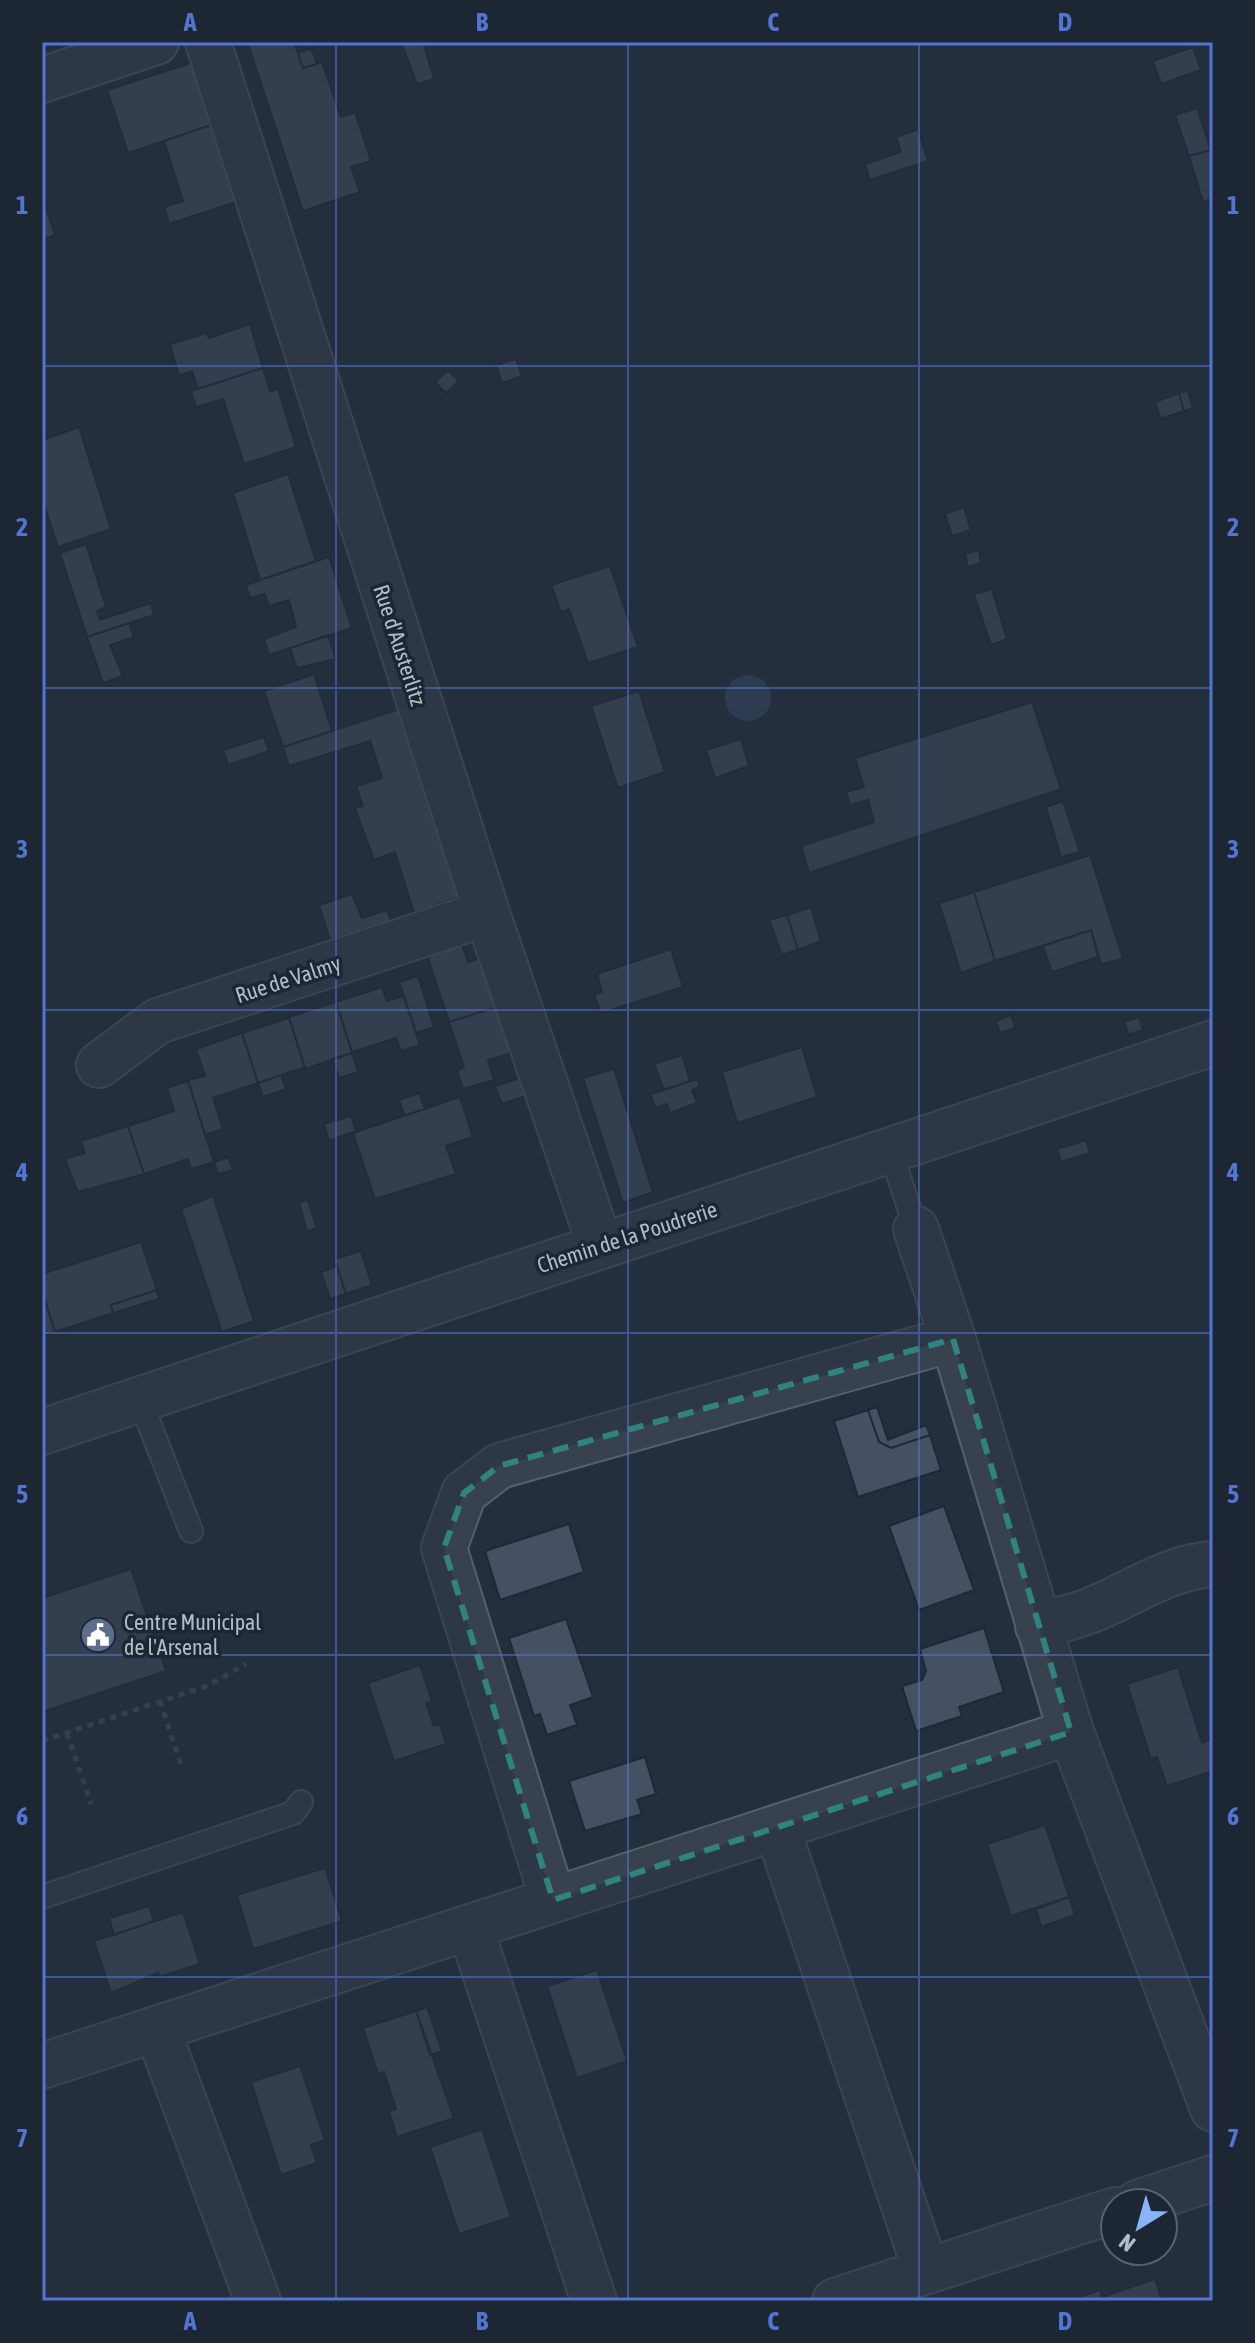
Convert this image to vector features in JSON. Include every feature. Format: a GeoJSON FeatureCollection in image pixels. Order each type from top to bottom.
{"type":"FeatureCollection","features":[{"type":"Feature","properties":{"kind":"street"},"geometry":{"type":"LineString","coordinates":[[42,80],[156,42]]}},
{"type":"Feature","properties":{"kind":"street","name":"Rue d'Austerlitz"},"geometry":{"type":"LineString","coordinates":[[208,42],[487,913],[600,1245]]}},
{"type":"Feature","properties":{"kind":"street","name":"Rue de Valmy"},"geometry":{"type":"LineString","coordinates":[[99,1065],[158,1021],[487,913]]}},
{"type":"Feature","properties":{"kind":"street","name":"Chemin de la Poudrerie"},"geometry":{"type":"LineString","coordinates":[[42,1432],[1213,1043]]}},
{"type":"Feature","properties":{"kind":"street"},"geometry":{"type":"LineString","coordinates":[[916,1229],[953,1339],[1071,1732],[1213,2109]]}},
{"type":"Feature","properties":{"kind":"street"},"geometry":{"type":"LineString","coordinates":[[553,1900],[444,1548],[464,1493],[499,1466],[953,1339]]}},
{"type":"Feature","properties":{"kind":"street"},"geometry":{"type":"LineString","coordinates":[[1038,1626],[1087,1612],[1137,1586],[1197,1565],[1213,1564]]}},
{"type":"Feature","properties":{"kind":"street"},"geometry":{"type":"LineString","coordinates":[[42,2066],[1071,1732]]}},
{"type":"Feature","properties":{"kind":"street"},"geometry":{"type":"LineString","coordinates":[[777,1828],[926,2271]]}},
{"type":"Feature","properties":{"kind":"street"},"geometry":{"type":"LineString","coordinates":[[470,1927],[594,2301]]}},
{"type":"Feature","properties":{"kind":"street"},"geometry":{"type":"LineString","coordinates":[[157,2029],[258,2301]]}},
{"type":"Feature","properties":{"kind":"street"},"geometry":{"type":"LineString","coordinates":[[1179,2189],[1213,2178]]}},
{"type":"Feature","properties":{"kind":"street"},"geometry":{"type":"LineString","coordinates":[[835,2301],[1099,2215]]}},
{"type":"Feature","properties":{"kind":"lane"},"geometry":{"type":"LineString","coordinates":[[890,1150],[916,1229]]}},
{"type":"Feature","properties":{"kind":"lane"},"geometry":{"type":"LineString","coordinates":[[140,1400],[191,1531]]}},
{"type":"Feature","properties":{"kind":"lane"},"geometry":{"type":"LineString","coordinates":[[42,1897],[293,1813],[301,1802]]}},
{"type":"Feature","properties":{"kind":"path"},"geometry":{"type":"LineString","coordinates":[[42,1741],[207,1686],[246,1664]]}},
{"type":"Feature","properties":{"kind":"path"},"geometry":{"type":"LineString","coordinates":[[160,1701],[182,1768]]}},
{"type":"Feature","properties":{"kind":"path"},"geometry":{"type":"LineString","coordinates":[[67,1732],[91,1804]]}},
{"type":"Feature","properties":{"kind":"highlighted area"},"geometry":{"type":"Polygon","coordinates":[[[953,1339],[1071,1732],[553,1900],[444,1548],[464,1493],[499,1466],[953,1339]]]}},
{"type":"Feature","properties":{"kind":"water"},"geometry":{"type":"Polygon","coordinates":[[[748,675],[764,682],[771,698],[764,714],[748,721],[732,714],[725,698],[732,682],[748,675]]]}},
{"type":"Feature","properties":{"kind":"building"},"geometry":{"type":"Polygon","coordinates":[[[294,42],[303,68],[322,62],[341,117],[355,112],[371,161],[351,167],[360,192],[303,211],[248,44],[294,42]]]}},
{"type":"Feature","properties":{"kind":"building"},"geometry":{"type":"Polygon","coordinates":[[[423,42],[434,79],[417,84],[402,44],[423,42]]]}},
{"type":"Feature","properties":{"kind":"building"},"geometry":{"type":"Polygon","coordinates":[[[1193,47],[1201,70],[1161,84],[1153,61],[1193,47]]]}},
{"type":"Feature","properties":{"kind":"building"},"geometry":{"type":"Polygon","coordinates":[[[311,48],[317,64],[303,68],[298,53],[311,48]]]}},
{"type":"Feature","properties":{"kind":"building"},"geometry":{"type":"Polygon","coordinates":[[[191,63],[211,125],[128,153],[107,90],[191,63]]]}},
{"type":"Feature","properties":{"kind":"building"},"geometry":{"type":"Polygon","coordinates":[[[1197,108],[1211,150],[1189,156],[1175,115],[1197,108]]]}},
{"type":"Feature","properties":{"kind":"building"},"geometry":{"type":"Polygon","coordinates":[[[211,125],[236,202],[169,224],[164,207],[183,201],[164,141],[211,125]]]}},
{"type":"Feature","properties":{"kind":"building"},"geometry":{"type":"Polygon","coordinates":[[[918,129],[928,161],[870,180],[865,164],[901,152],[896,137],[918,129]]]}},
{"type":"Feature","properties":{"kind":"building"},"geometry":{"type":"Polygon","coordinates":[[[1211,150],[1213,198],[1203,202],[1189,156],[1211,150]]]}},
{"type":"Feature","properties":{"kind":"building"},"geometry":{"type":"Polygon","coordinates":[[[46,208],[55,235],[42,240],[42,209],[46,208]]]}},
{"type":"Feature","properties":{"kind":"building"},"geometry":{"type":"Polygon","coordinates":[[[250,324],[263,368],[198,389],[192,371],[179,376],[170,344],[207,333],[209,338],[250,324]]]}},
{"type":"Feature","properties":{"kind":"building"},"geometry":{"type":"Polygon","coordinates":[[[516,359],[522,376],[502,383],[496,365],[516,359]]]}},
{"type":"Feature","properties":{"kind":"building"},"geometry":{"type":"Polygon","coordinates":[[[263,368],[270,391],[278,389],[296,447],[244,464],[223,399],[196,407],[191,391],[263,368]]]}},
{"type":"Feature","properties":{"kind":"building"},"geometry":{"type":"Polygon","coordinates":[[[448,370],[459,381],[446,393],[435,382],[448,370]]]}},
{"type":"Feature","properties":{"kind":"building"},"geometry":{"type":"Polygon","coordinates":[[[1188,391],[1193,408],[1184,411],[1179,393],[1188,391]]]}},
{"type":"Feature","properties":{"kind":"building"},"geometry":{"type":"Polygon","coordinates":[[[1179,393],[1184,411],[1161,419],[1155,402],[1179,393]]]}},
{"type":"Feature","properties":{"kind":"building"},"geometry":{"type":"Polygon","coordinates":[[[79,427],[111,529],[58,547],[42,499],[42,440],[79,427]]]}},
{"type":"Feature","properties":{"kind":"building"},"geometry":{"type":"Polygon","coordinates":[[[288,474],[316,561],[260,580],[233,493],[288,474]]]}},
{"type":"Feature","properties":{"kind":"building"},"geometry":{"type":"Polygon","coordinates":[[[964,507],[971,530],[952,536],[945,514],[964,507]]]}},
{"type":"Feature","properties":{"kind":"building"},"geometry":{"type":"Polygon","coordinates":[[[86,544],[106,607],[97,611],[100,620],[151,603],[154,615],[87,637],[60,553],[86,544]]]}},
{"type":"Feature","properties":{"kind":"building"},"geometry":{"type":"Polygon","coordinates":[[[979,550],[981,563],[968,567],[965,554],[979,550]]]}},
{"type":"Feature","properties":{"kind":"building"},"geometry":{"type":"Polygon","coordinates":[[[329,557],[352,628],[269,655],[264,639],[296,627],[289,600],[269,606],[265,594],[250,598],[246,585],[329,557]]]}},
{"type":"Feature","properties":{"kind":"building"},"geometry":{"type":"Polygon","coordinates":[[[610,566],[638,647],[588,663],[569,609],[561,612],[551,585],[610,566]]]}},
{"type":"Feature","properties":{"kind":"building"},"geometry":{"type":"Polygon","coordinates":[[[992,589],[1007,639],[991,645],[974,594],[992,589]]]}},
{"type":"Feature","properties":{"kind":"building"},"geometry":{"type":"Polygon","coordinates":[[[129,623],[134,637],[110,645],[123,676],[103,683],[87,637],[129,623]]]}},
{"type":"Feature","properties":{"kind":"building"},"geometry":{"type":"Polygon","coordinates":[[[328,635],[336,659],[297,668],[290,648],[328,635]]]}},
{"type":"Feature","properties":{"kind":"building"},"geometry":{"type":"Polygon","coordinates":[[[314,674],[332,731],[283,747],[264,691],[314,674]]]}},
{"type":"Feature","properties":{"kind":"building"},"geometry":{"type":"Polygon","coordinates":[[[639,691],[665,772],[618,788],[591,706],[639,691]]]}},
{"type":"Feature","properties":{"kind":"building"},"geometry":{"type":"Polygon","coordinates":[[[1032,702],[1061,789],[809,873],[801,846],[874,822],[868,800],[850,805],[846,792],[864,787],[855,758],[1032,702]]]}},
{"type":"Feature","properties":{"kind":"building"},"geometry":{"type":"Polygon","coordinates":[[[399,709],[460,897],[414,913],[395,852],[374,860],[355,808],[363,806],[356,786],[382,778],[370,741],[289,766],[283,747],[399,709]]]}},
{"type":"Feature","properties":{"kind":"building"},"geometry":{"type":"Polygon","coordinates":[[[264,737],[269,751],[228,765],[223,750],[264,737]]]}},
{"type":"Feature","properties":{"kind":"building"},"geometry":{"type":"Polygon","coordinates":[[[741,739],[749,766],[715,778],[706,750],[741,739]]]}},
{"type":"Feature","properties":{"kind":"building"},"geometry":{"type":"Polygon","coordinates":[[[1063,801],[1080,852],[1061,857],[1046,807],[1063,801]]]}},
{"type":"Feature","properties":{"kind":"building"},"geometry":{"type":"Polygon","coordinates":[[[1090,855],[1123,959],[1101,964],[1091,930],[995,961],[974,892],[1090,855]]]}},
{"type":"Feature","properties":{"kind":"building"},"geometry":{"type":"Polygon","coordinates":[[[974,892],[995,961],[961,973],[939,903],[974,892]]]}},
{"type":"Feature","properties":{"kind":"building"},"geometry":{"type":"Polygon","coordinates":[[[352,894],[362,918],[387,910],[391,921],[330,940],[319,905],[352,894]]]}},
{"type":"Feature","properties":{"kind":"building"},"geometry":{"type":"Polygon","coordinates":[[[811,907],[821,941],[798,950],[787,915],[811,907]]]}},
{"type":"Feature","properties":{"kind":"building"},"geometry":{"type":"Polygon","coordinates":[[[787,915],[798,950],[782,955],[769,920],[787,915]]]}},
{"type":"Feature","properties":{"kind":"building"},"geometry":{"type":"Polygon","coordinates":[[[1091,930],[1098,957],[1052,972],[1043,946],[1091,930]]]}},
{"type":"Feature","properties":{"kind":"building"},"geometry":{"type":"Polygon","coordinates":[[[460,940],[468,962],[480,958],[497,1007],[449,1022],[426,952],[460,940]]]}},
{"type":"Feature","properties":{"kind":"building"},"geometry":{"type":"Polygon","coordinates":[[[671,949],[683,987],[601,1013],[594,995],[602,992],[597,974],[671,949]]]}},
{"type":"Feature","properties":{"kind":"building"},"geometry":{"type":"Polygon","coordinates":[[[418,976],[434,1027],[416,1033],[399,982],[418,976]]]}},
{"type":"Feature","properties":{"kind":"building"},"geometry":{"type":"Polygon","coordinates":[[[382,987],[387,1001],[404,996],[420,1045],[401,1051],[396,1038],[352,1052],[336,1002],[382,987]]]}},
{"type":"Feature","properties":{"kind":"building"},"geometry":{"type":"Polygon","coordinates":[[[336,1002],[352,1053],[305,1069],[289,1017],[336,1002]]]}},
{"type":"Feature","properties":{"kind":"building"},"geometry":{"type":"Polygon","coordinates":[[[497,1007],[512,1053],[488,1060],[494,1080],[463,1089],[457,1071],[464,1067],[449,1022],[497,1007]]]}},
{"type":"Feature","properties":{"kind":"building"},"geometry":{"type":"Polygon","coordinates":[[[1011,1015],[1015,1028],[1000,1033],[996,1021],[1011,1015]]]}},
{"type":"Feature","properties":{"kind":"building"},"geometry":{"type":"Polygon","coordinates":[[[1139,1017],[1143,1030],[1129,1035],[1124,1022],[1139,1017]]]}},
{"type":"Feature","properties":{"kind":"building"},"geometry":{"type":"Polygon","coordinates":[[[289,1018],[305,1067],[258,1083],[242,1033],[289,1018]]]}},
{"type":"Feature","properties":{"kind":"building"},"geometry":{"type":"Polygon","coordinates":[[[242,1033],[258,1083],[213,1098],[223,1129],[205,1135],[188,1080],[205,1076],[196,1049],[242,1033]]]}},
{"type":"Feature","properties":{"kind":"building"},"geometry":{"type":"Polygon","coordinates":[[[802,1047],[817,1097],[737,1123],[722,1072],[802,1047]]]}},
{"type":"Feature","properties":{"kind":"building"},"geometry":{"type":"Polygon","coordinates":[[[352,1053],[358,1072],[339,1078],[332,1059],[352,1053]]]}},
{"type":"Feature","properties":{"kind":"building"},"geometry":{"type":"Polygon","coordinates":[[[682,1055],[690,1081],[664,1090],[654,1064],[682,1055]]]}},
{"type":"Feature","properties":{"kind":"building"},"geometry":{"type":"Polygon","coordinates":[[[614,1069],[653,1192],[623,1203],[583,1078],[614,1069]]]}},
{"type":"Feature","properties":{"kind":"building"},"geometry":{"type":"Polygon","coordinates":[[[281,1075],[286,1089],[263,1097],[258,1083],[281,1075]]]}},
{"type":"Feature","properties":{"kind":"building"},"geometry":{"type":"Polygon","coordinates":[[[520,1078],[526,1096],[502,1104],[495,1086],[520,1078]]]}},
{"type":"Feature","properties":{"kind":"building"},"geometry":{"type":"Polygon","coordinates":[[[697,1079],[700,1087],[692,1090],[697,1103],[670,1113],[667,1104],[655,1108],[651,1094],[697,1079]]]}},
{"type":"Feature","properties":{"kind":"building"},"geometry":{"type":"Polygon","coordinates":[[[188,1081],[214,1162],[191,1169],[188,1159],[144,1174],[128,1126],[174,1111],[167,1088],[188,1081]]]}},
{"type":"Feature","properties":{"kind":"building"},"geometry":{"type":"Polygon","coordinates":[[[419,1093],[425,1109],[405,1116],[399,1100],[419,1093]]]}},
{"type":"Feature","properties":{"kind":"building"},"geometry":{"type":"Polygon","coordinates":[[[460,1097],[473,1137],[446,1146],[456,1174],[375,1199],[353,1133],[460,1097]]]}},
{"type":"Feature","properties":{"kind":"building"},"geometry":{"type":"Polygon","coordinates":[[[351,1116],[356,1131],[329,1141],[324,1124],[351,1116]]]}},
{"type":"Feature","properties":{"kind":"building"},"geometry":{"type":"Polygon","coordinates":[[[128,1126],[144,1174],[78,1192],[65,1159],[85,1153],[81,1141],[128,1126]]]}},
{"type":"Feature","properties":{"kind":"building"},"geometry":{"type":"Polygon","coordinates":[[[1086,1140],[1090,1153],[1061,1162],[1057,1149],[1086,1140]]]}},
{"type":"Feature","properties":{"kind":"building"},"geometry":{"type":"Polygon","coordinates":[[[228,1157],[233,1170],[218,1174],[214,1162],[228,1157]]]}},
{"type":"Feature","properties":{"kind":"building"},"geometry":{"type":"Polygon","coordinates":[[[213,1196],[254,1321],[222,1332],[181,1209],[213,1196]]]}},
{"type":"Feature","properties":{"kind":"building"},"geometry":{"type":"Polygon","coordinates":[[[307,1199],[317,1228],[307,1231],[299,1203],[307,1199]]]}},
{"type":"Feature","properties":{"kind":"building"},"geometry":{"type":"Polygon","coordinates":[[[141,1242],[157,1290],[111,1305],[113,1313],[55,1332],[42,1291],[42,1274],[141,1242]]]}},
{"type":"Feature","properties":{"kind":"building"},"geometry":{"type":"Polygon","coordinates":[[[361,1251],[372,1285],[346,1294],[334,1259],[361,1251]]]}},
{"type":"Feature","properties":{"kind":"building"},"geometry":{"type":"Polygon","coordinates":[[[337,1266],[346,1294],[330,1299],[321,1272],[337,1266]]]}},
{"type":"Feature","properties":{"kind":"building"},"geometry":{"type":"Polygon","coordinates":[[[157,1290],[159,1299],[113,1313],[111,1305],[157,1290]]]}},
{"type":"Feature","properties":{"kind":"building"},"geometry":{"type":"Polygon","coordinates":[[[42,1291],[55,1332],[42,1336],[42,1291]]]}},
{"type":"Feature","properties":{"kind":"building"},"geometry":{"type":"Polygon","coordinates":[[[877,1407],[888,1440],[926,1425],[930,1435],[891,1448],[879,1442],[868,1410],[877,1407]]]}},
{"type":"Feature","properties":{"kind":"building"},"geometry":{"type":"Polygon","coordinates":[[[868,1410],[879,1442],[891,1448],[930,1435],[941,1470],[858,1497],[834,1421],[868,1410]]]}},
{"type":"Feature","properties":{"kind":"building"},"geometry":{"type":"Polygon","coordinates":[[[944,1506],[974,1590],[919,1610],[889,1526],[944,1506]]]}},
{"type":"Feature","properties":{"kind":"building"},"geometry":{"type":"Polygon","coordinates":[[[569,1524],[584,1572],[500,1600],[485,1551],[569,1524]]]}},
{"type":"Feature","properties":{"kind":"building","name":"Centre Municipal de l'Arsenal"},"geometry":{"type":"Polygon","coordinates":[[[131,1569],[166,1671],[42,1712],[42,1598],[131,1569]]]}},
{"type":"Feature","properties":{"kind":"building"},"geometry":{"type":"Polygon","coordinates":[[[566,1619],[593,1697],[570,1705],[577,1725],[547,1735],[540,1714],[534,1716],[509,1638],[566,1619]]]}},
{"type":"Feature","properties":{"kind":"building"},"geometry":{"type":"Polygon","coordinates":[[[984,1628],[1004,1692],[959,1707],[962,1716],[916,1731],[902,1686],[922,1680],[926,1671],[920,1649],[984,1628]]]}},
{"type":"Feature","properties":{"kind":"building"},"geometry":{"type":"Polygon","coordinates":[[[420,1665],[432,1701],[426,1703],[434,1726],[440,1724],[446,1744],[394,1761],[368,1683],[420,1665]]]}},
{"type":"Feature","properties":{"kind":"building"},"geometry":{"type":"Polygon","coordinates":[[[1178,1667],[1202,1743],[1213,1739],[1213,1771],[1167,1786],[1157,1757],[1151,1759],[1127,1684],[1178,1667]]]}},
{"type":"Feature","properties":{"kind":"building"},"geometry":{"type":"Polygon","coordinates":[[[645,1757],[656,1794],[637,1800],[642,1814],[585,1831],[569,1781],[645,1757]]]}},
{"type":"Feature","properties":{"kind":"building"},"geometry":{"type":"Polygon","coordinates":[[[1045,1825],[1069,1897],[1011,1916],[987,1844],[1045,1825]]]}},
{"type":"Feature","properties":{"kind":"building"},"geometry":{"type":"Polygon","coordinates":[[[325,1868],[342,1921],[253,1949],[237,1895],[325,1868]]]}},
{"type":"Feature","properties":{"kind":"building"},"geometry":{"type":"Polygon","coordinates":[[[1069,1897],[1075,1915],[1041,1927],[1036,1909],[1069,1897]]]}},
{"type":"Feature","properties":{"kind":"building"},"geometry":{"type":"Polygon","coordinates":[[[149,1906],[154,1921],[114,1935],[109,1918],[149,1906]]]}},
{"type":"Feature","properties":{"kind":"building"},"geometry":{"type":"Polygon","coordinates":[[[183,1912],[200,1964],[159,1977],[158,1973],[111,1993],[94,1941],[183,1912]]]}},
{"type":"Feature","properties":{"kind":"building"},"geometry":{"type":"Polygon","coordinates":[[[597,1970],[627,2061],[577,2078],[547,1986],[597,1970]]]}},
{"type":"Feature","properties":{"kind":"building"},"geometry":{"type":"Polygon","coordinates":[[[427,2007],[442,2051],[430,2055],[416,2011],[427,2007]]]}},
{"type":"Feature","properties":{"kind":"building"},"geometry":{"type":"Polygon","coordinates":[[[416,2011],[454,2118],[397,2137],[389,2111],[396,2109],[384,2072],[378,2074],[363,2028],[416,2011]]]}},
{"type":"Feature","properties":{"kind":"building"},"geometry":{"type":"Polygon","coordinates":[[[300,2066],[325,2140],[311,2145],[317,2163],[281,2175],[251,2082],[300,2066]]]}},
{"type":"Feature","properties":{"kind":"building"},"geometry":{"type":"Polygon","coordinates":[[[482,2129],[511,2217],[459,2234],[430,2147],[482,2129]]]}},
{"type":"Feature","properties":{"kind":"building"},"geometry":{"type":"Polygon","coordinates":[[[1155,2279],[1162,2301],[1084,2301],[1082,2296],[1100,2290],[1102,2297],[1155,2279]]]}},
{"type":"Feature","properties":{"kind":"place","name":"Centre Municipal de l'Arsenal"},"geometry":{"type":"Point","coordinates":[98,1635]}}]}
